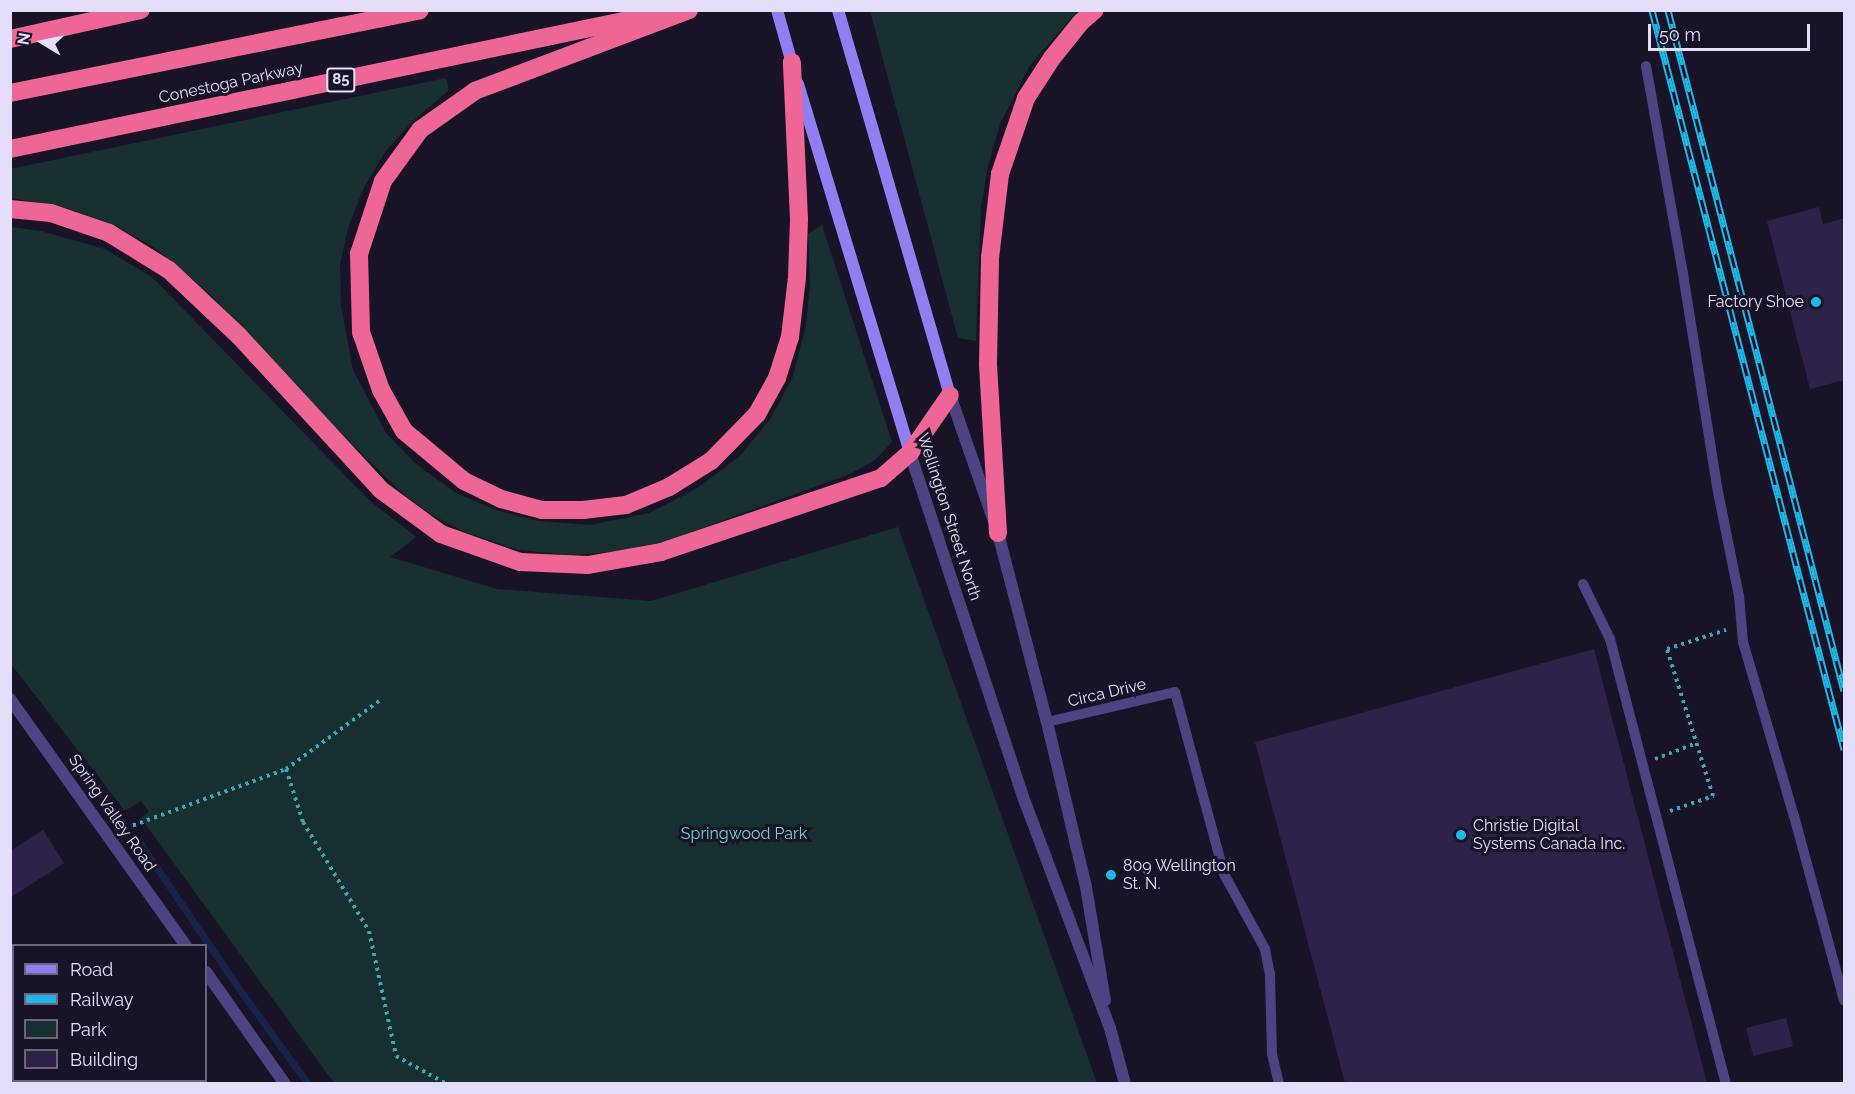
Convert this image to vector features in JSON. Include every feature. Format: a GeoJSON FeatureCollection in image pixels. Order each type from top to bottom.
{"type":"FeatureCollection","features":[{"type":"Feature","properties":{"kind":"highway"},"geometry":{"type":"LineString","coordinates":[[10,39],[141,10]]}},
{"type":"Feature","properties":{"kind":"highway","name":"Conestoga Parkway"},"geometry":{"type":"LineString","coordinates":[[10,93],[181,56],[420,10]]}},
{"type":"Feature","properties":{"kind":"highway","name":"Conestoga Parkway"},"geometry":{"type":"LineString","coordinates":[[10,149],[671,10]]}},
{"type":"Feature","properties":{"kind":"highway"},"geometry":{"type":"LineString","coordinates":[[689,10],[475,91],[420,130],[383,181],[359,254],[361,332],[381,390],[404,431],[464,481],[501,499],[542,510],[583,510],[626,505],[669,487],[711,461],[757,414],[777,378],[790,337],[797,277],[799,219],[792,62]]}},
{"type":"Feature","properties":{"kind":"highway"},"geometry":{"type":"LineString","coordinates":[[998,533],[988,364],[990,258],[1000,174],[1026,98],[1052,58],[1081,22],[1095,10]]}},
{"type":"Feature","properties":{"kind":"highway"},"geometry":{"type":"LineString","coordinates":[[10,209],[51,213],[109,233],[169,270],[239,336],[381,490],[441,534],[520,562],[588,565],[661,552],[880,478],[910,453],[950,395]]}},
{"type":"Feature","properties":{"kind":"main road","name":"Wellington Street North"},"geometry":{"type":"LineString","coordinates":[[777,10],[910,453]]}},
{"type":"Feature","properties":{"kind":"main road","name":"Wellington Street North"},"geometry":{"type":"LineString","coordinates":[[838,10],[950,395]]}},
{"type":"Feature","properties":{"kind":"street","name":"Wellington Street North"},"geometry":{"type":"LineString","coordinates":[[950,395],[998,533],[1047,722],[1086,887],[1110,1028]]}},
{"type":"Feature","properties":{"kind":"street","name":"Wellington Street North"},"geometry":{"type":"LineString","coordinates":[[910,453],[1025,802],[1110,1028],[1125,1083]]}},
{"type":"Feature","properties":{"kind":"street","name":"Spring Valley Road"},"geometry":{"type":"LineString","coordinates":[[10,699],[185,944]]}},
{"type":"Feature","properties":{"kind":"street"},"geometry":{"type":"LineString","coordinates":[[207,973],[285,1083]]}},
{"type":"Feature","properties":{"kind":"lane"},"geometry":{"type":"LineString","coordinates":[[1646,66],[1683,274],[1718,492],[1739,596],[1743,642],[1845,1000]]}},
{"type":"Feature","properties":{"kind":"lane"},"geometry":{"type":"LineString","coordinates":[[1583,584],[1610,639],[1726,1083]]}},
{"type":"Feature","properties":{"kind":"lane","name":"Circa Drive"},"geometry":{"type":"LineString","coordinates":[[1047,722],[1175,692],[1224,874],[1265,949],[1270,974],[1272,1054],[1280,1083]]}},
{"type":"Feature","properties":{"kind":"path"},"geometry":{"type":"LineString","coordinates":[[1656,816],[1713,796],[1667,649],[1742,625]]}},
{"type":"Feature","properties":{"kind":"path"},"geometry":{"type":"LineString","coordinates":[[117,823],[126,828],[286,769],[379,701]]}},
{"type":"Feature","properties":{"kind":"path"},"geometry":{"type":"LineString","coordinates":[[1643,764],[1696,743]]}},
{"type":"Feature","properties":{"kind":"path"},"geometry":{"type":"LineString","coordinates":[[286,769],[303,822],[369,931],[396,1056],[447,1083]]}},
{"type":"Feature","properties":{"kind":"green space"},"geometry":{"type":"Polygon","coordinates":[[[870,11],[1078,11],[1030,65],[1000,124],[988,166],[981,207],[976,341],[958,338],[870,11]]]}},
{"type":"Feature","properties":{"kind":"green space"},"geometry":{"type":"Polygon","coordinates":[[[446,78],[449,90],[411,123],[386,151],[364,187],[349,225],[340,264],[341,305],[353,370],[386,433],[416,464],[456,493],[496,510],[538,521],[590,525],[649,513],[696,489],[740,456],[770,419],[792,379],[806,326],[810,283],[808,234],[822,225],[892,442],[875,460],[850,474],[667,541],[614,552],[569,555],[519,550],[465,532],[432,515],[403,494],[338,430],[208,292],[155,248],[118,227],[67,208],[11,198],[10,169],[446,78]]]}},
{"type":"Feature","properties":{"kind":"green space","name":"Springwood Park"},"geometry":{"type":"Polygon","coordinates":[[[11,227],[41,231],[105,249],[152,277],[370,501],[416,537],[390,557],[497,589],[651,601],[898,527],[1097,1083],[334,1083],[141,818],[149,812],[141,801],[125,811],[11,664],[11,227]]]}},
{"type":"Feature","properties":{"kind":"building","name":"Factory Shoe"},"geometry":{"type":"Polygon","coordinates":[[[1819,207],[1823,224],[1845,218],[1845,380],[1810,389],[1767,221],[1819,207]]]}},
{"type":"Feature","properties":{"kind":"building","name":"Christie Digital Systems Canada Inc."},"geometry":{"type":"Polygon","coordinates":[[[1594,649],[1707,1083],[1345,1083],[1255,742],[1594,649]]]}},
{"type":"Feature","properties":{"kind":"building"},"geometry":{"type":"Polygon","coordinates":[[[43,830],[64,863],[10,898],[10,851],[43,830]]]}},
{"type":"Feature","properties":{"kind":"building"},"geometry":{"type":"Polygon","coordinates":[[[1786,1018],[1793,1046],[1753,1056],[1746,1028],[1786,1018]]]}},
{"type":"Feature","properties":{"kind":"waterway"},"geometry":{"type":"LineString","coordinates":[[136,837],[237,986],[308,1084]]}},
{"type":"Feature","properties":{"kind":"railway"},"geometry":{"type":"LineString","coordinates":[[1652,10],[1844,749]]}},
{"type":"Feature","properties":{"kind":"railway"},"geometry":{"type":"LineString","coordinates":[[1668,10],[1844,691]]}},
{"type":"Feature","properties":{"kind":"place","name":"Factory Shoe"},"geometry":{"type":"Point","coordinates":[1816,302]}},
{"type":"Feature","properties":{"kind":"place","name":"Christie Digital Systems Canada Inc."},"geometry":{"type":"Point","coordinates":[1461,835]}},
{"type":"Feature","properties":{"kind":"place","name":"809 Wellington St. N."},"geometry":{"type":"Point","coordinates":[1111,875]}}]}
